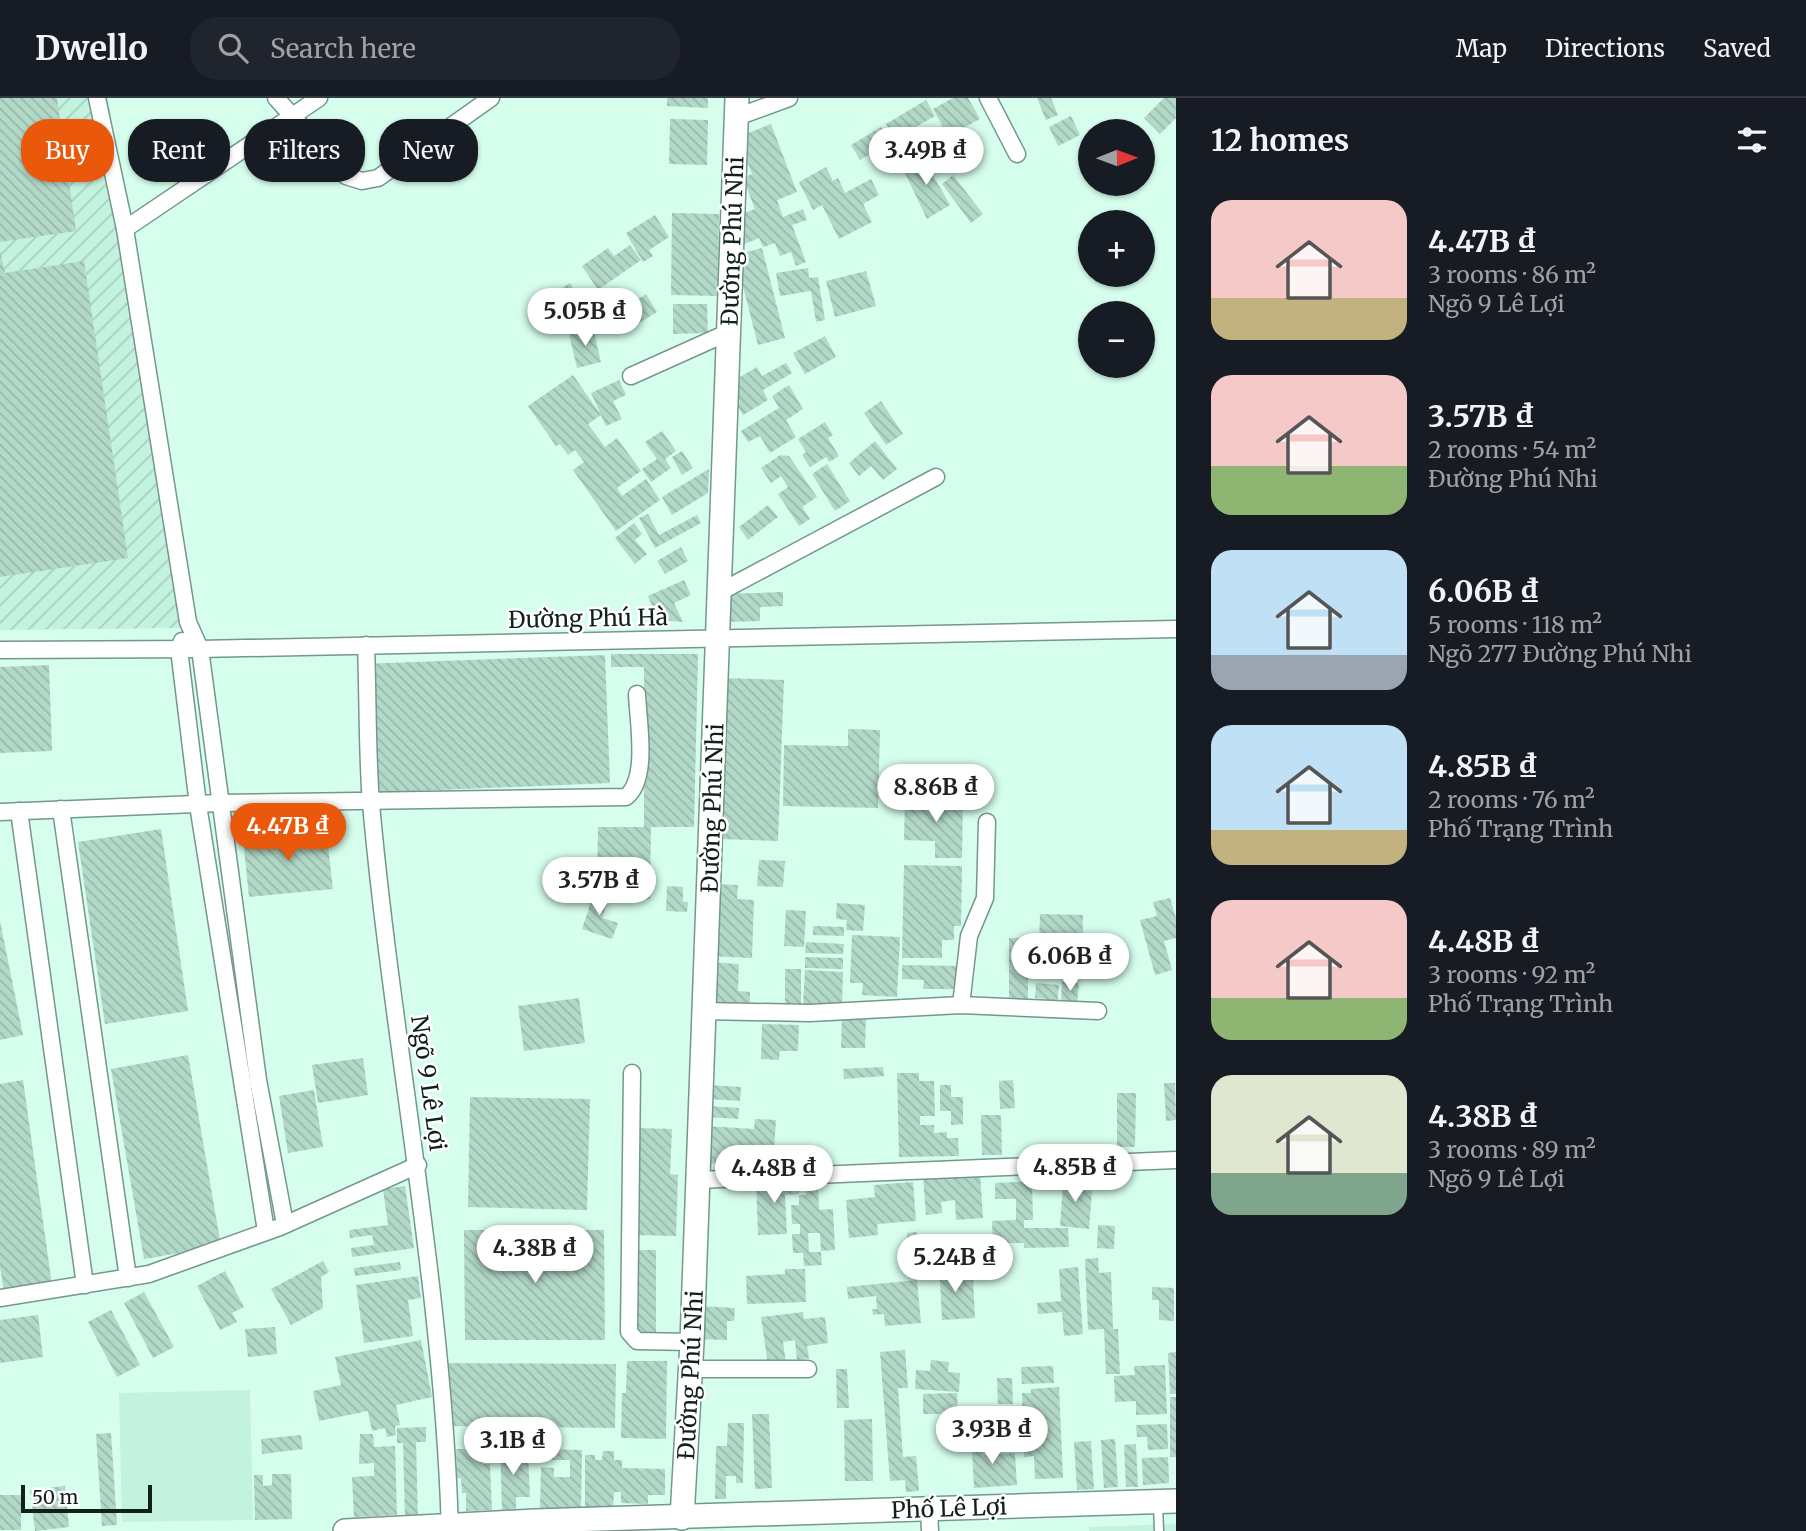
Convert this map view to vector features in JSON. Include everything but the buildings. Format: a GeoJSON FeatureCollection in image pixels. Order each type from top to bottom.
{"type":"FeatureCollection","features":[{"type":"Feature","properties":{"kind":"street"},"geometry":{"type":"LineString","coordinates":[[97,98],[125,229],[188,622],[200,649],[258,1080],[285,1224]]}},
{"type":"Feature","properties":{"kind":"street"},"geometry":{"type":"LineString","coordinates":[[275,98],[346,176],[362,181],[378,178],[491,98]]}},
{"type":"Feature","properties":{"kind":"street"},"geometry":{"type":"LineString","coordinates":[[125,229],[319,98]]}},
{"type":"Feature","properties":{"kind":"street"},"geometry":{"type":"LineString","coordinates":[[737,107],[789,98]]}},
{"type":"Feature","properties":{"kind":"street"},"geometry":{"type":"LineString","coordinates":[[988,98],[1017,154]]}},
{"type":"Feature","properties":{"kind":"street","name":"Đường Phú Nhi"},"geometry":{"type":"LineString","coordinates":[[682,1525],[691,1369],[737,107]]}},
{"type":"Feature","properties":{"kind":"street"},"geometry":{"type":"LineString","coordinates":[[631,376],[729,332]]}},
{"type":"Feature","properties":{"kind":"street"},"geometry":{"type":"LineString","coordinates":[[720,592],[936,477]]}},
{"type":"Feature","properties":{"kind":"street"},"geometry":{"type":"LineString","coordinates":[[188,622],[179,649],[198,805],[266,1231]]}},
{"type":"Feature","properties":{"kind":"street","name":"Đường Phú Hà"},"geometry":{"type":"LineString","coordinates":[[0,650],[200,649],[1176,629]]}},
{"type":"Feature","properties":{"kind":"street","name":"Ngõ 9 Lê Lợi"},"geometry":{"type":"LineString","coordinates":[[366,645],[371,802],[389,961],[418,1166],[440,1381],[450,1529]]}},
{"type":"Feature","properties":{"kind":"street"},"geometry":{"type":"LineString","coordinates":[[0,812],[220,803],[626,797],[636,789],[640,774],[637,694]]}},
{"type":"Feature","properties":{"kind":"street"},"geometry":{"type":"LineString","coordinates":[[61,809],[128,1278]]}},
{"type":"Feature","properties":{"kind":"street"},"geometry":{"type":"LineString","coordinates":[[19,811],[85,1285]]}},
{"type":"Feature","properties":{"kind":"street"},"geometry":{"type":"LineString","coordinates":[[961,1005],[969,936],[985,898],[987,822]]}},
{"type":"Feature","properties":{"kind":"street"},"geometry":{"type":"LineString","coordinates":[[703,1011],[810,1013],[961,1005],[1098,1011]]}},
{"type":"Feature","properties":{"kind":"street"},"geometry":{"type":"LineString","coordinates":[[632,1073],[629,1332],[636,1341],[692,1342]]}},
{"type":"Feature","properties":{"kind":"street"},"geometry":{"type":"LineString","coordinates":[[698,1180],[1176,1160]]}},
{"type":"Feature","properties":{"kind":"street"},"geometry":{"type":"LineString","coordinates":[[0,1298],[149,1274],[285,1224],[418,1166]]}},
{"type":"Feature","properties":{"kind":"street"},"geometry":{"type":"LineString","coordinates":[[691,1369],[808,1369]]}},
{"type":"Feature","properties":{"kind":"street","name":"Phố Lê Lợi"},"geometry":{"type":"LineString","coordinates":[[345,1531],[929,1520],[1167,1501]]}},
{"type":"Feature","properties":{"kind":"lane"},"geometry":{"type":"LineString","coordinates":[[1158,1531],[1167,1501]]}},
{"type":"Feature","properties":{"kind":"shaded area"},"geometry":{"type":"Polygon","coordinates":[[[0,98],[108,98],[111,119],[21,119],[21,182],[114,182],[114,140],[183,628],[0,630],[0,98]]]}},
{"type":"Feature","properties":{"kind":"shaded area"},"geometry":{"type":"Polygon","coordinates":[[[250,1390],[253,1520],[122,1522],[119,1393],[250,1390]]]}},
{"type":"Feature","properties":{"kind":"shaded area"},"geometry":{"type":"Polygon","coordinates":[[[1176,1524],[1176,1531],[1089,1531],[1089,1527],[1176,1524]]]}}]}
